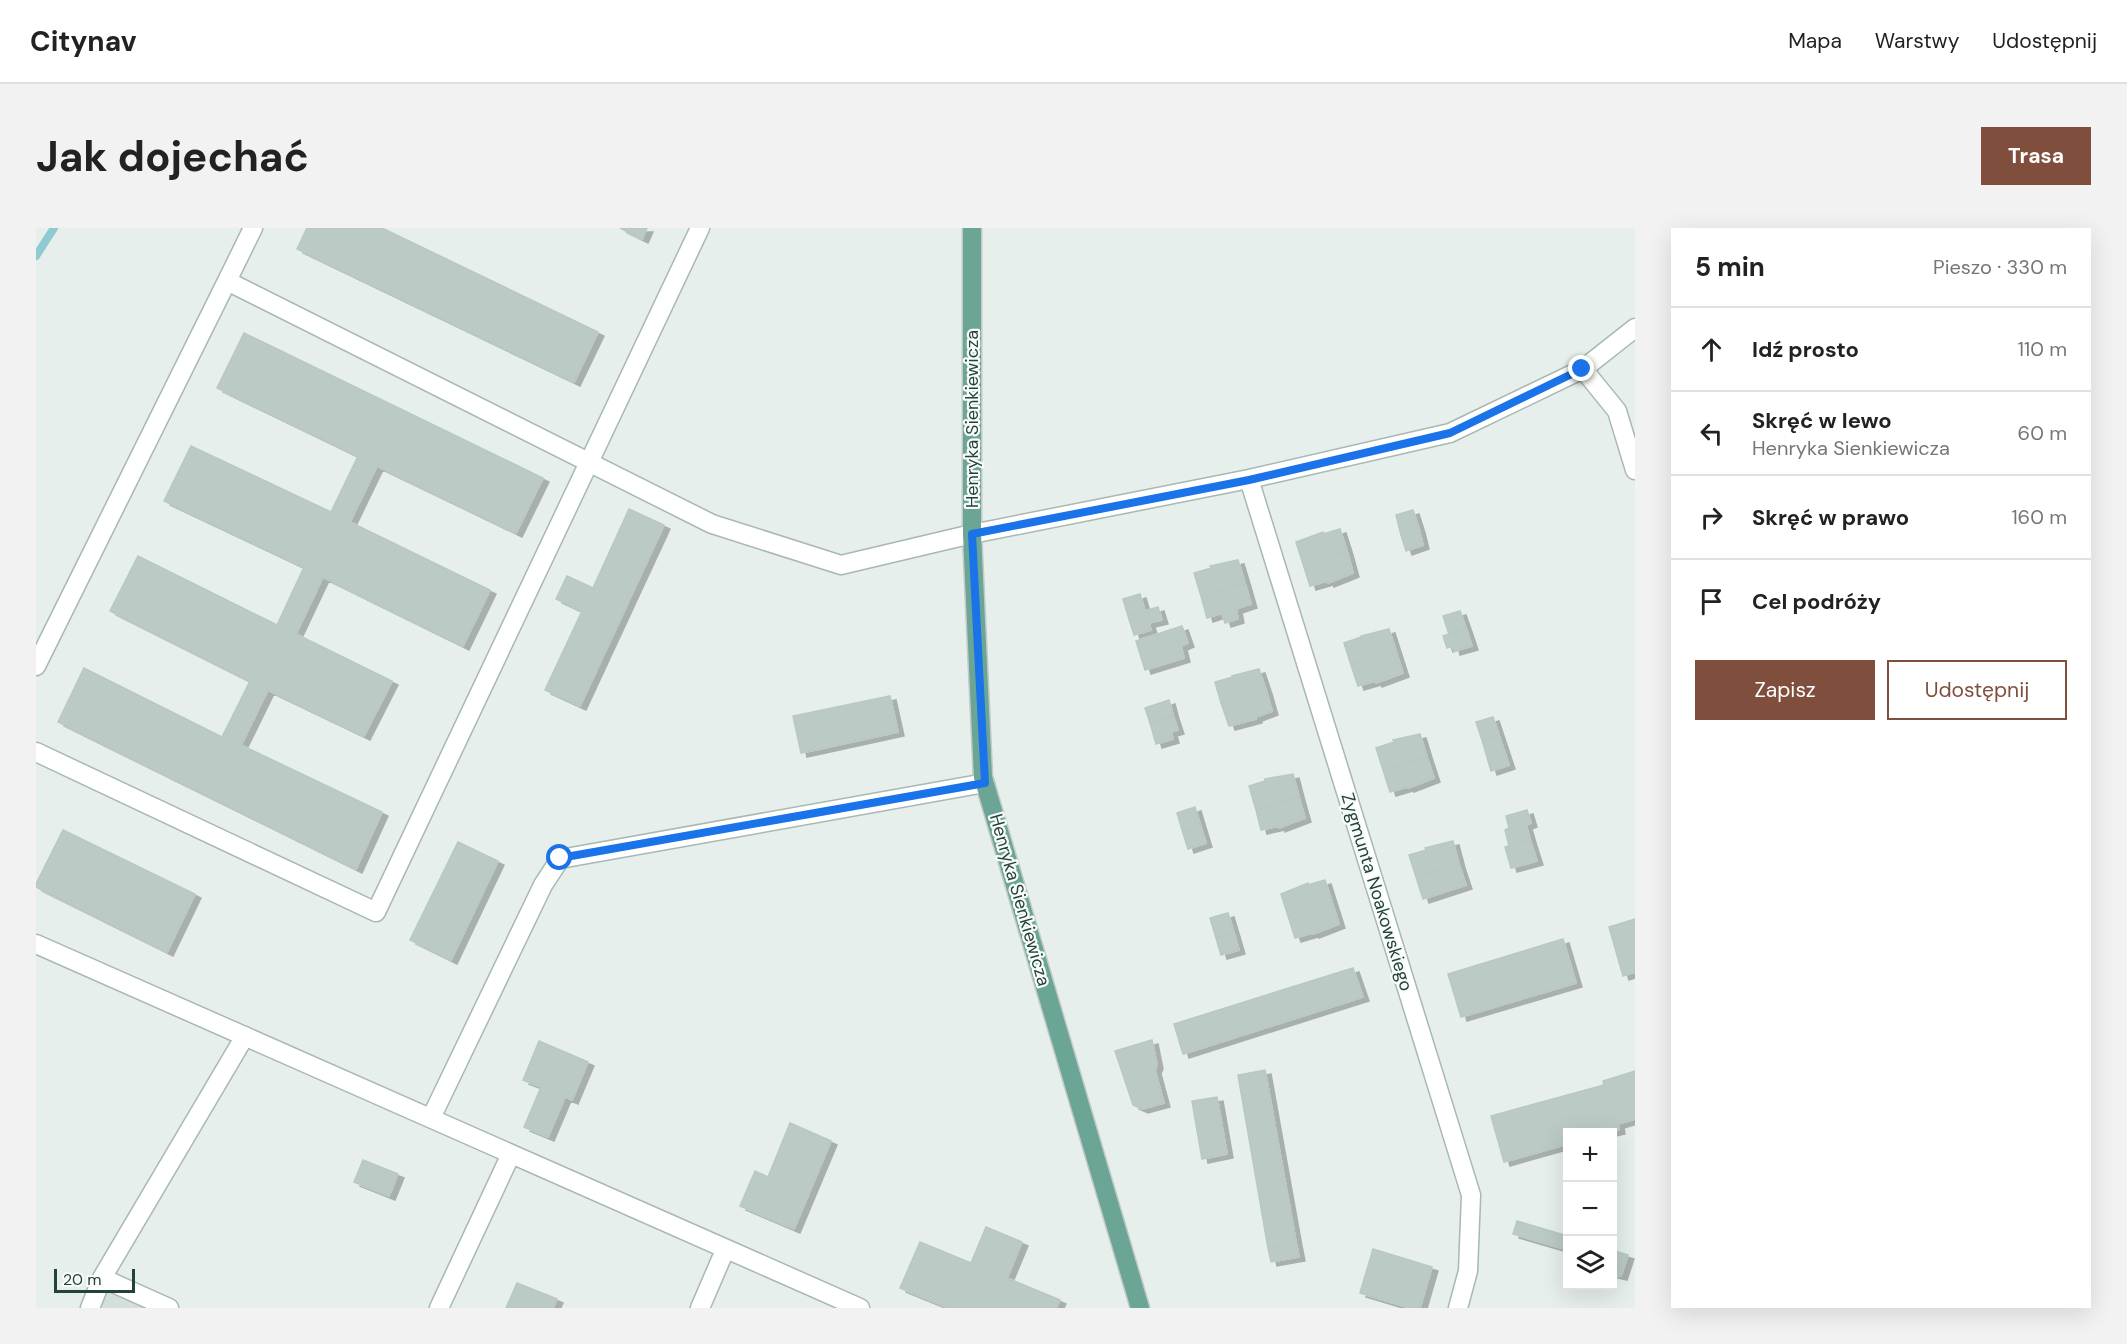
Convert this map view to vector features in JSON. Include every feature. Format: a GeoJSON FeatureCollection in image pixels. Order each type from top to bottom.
{"type":"FeatureCollection","features":[{"type":"Feature","properties":{"kind":"main road","name":"Henryka Sienkiewicza"},"geometry":{"type":"LineString","coordinates":[[972,228],[972,534],[985,783],[1140,1308]]}},
{"type":"Feature","properties":{"kind":"street"},"geometry":{"type":"LineString","coordinates":[[36,666],[253,228]]}},
{"type":"Feature","properties":{"kind":"street"},"geometry":{"type":"LineString","coordinates":[[36,752],[376,912],[587,462],[700,228]]}},
{"type":"Feature","properties":{"kind":"street"},"geometry":{"type":"LineString","coordinates":[[226,281],[712,524],[841,565],[972,534],[1249,480],[1450,433],[1582,369],[1635,328]]}},
{"type":"Feature","properties":{"kind":"street"},"geometry":{"type":"LineString","coordinates":[[1582,369],[1617,411],[1635,470]]}},
{"type":"Feature","properties":{"kind":"street","name":"Zygmunta Noakowskiego"},"geometry":{"type":"LineString","coordinates":[[1249,480],[1471,1195],[1468,1271],[1458,1308]]}},
{"type":"Feature","properties":{"kind":"street"},"geometry":{"type":"LineString","coordinates":[[431,1118],[543,885],[560,858],[985,783]]}},
{"type":"Feature","properties":{"kind":"street"},"geometry":{"type":"LineString","coordinates":[[36,944],[860,1308]]}},
{"type":"Feature","properties":{"kind":"street"},"geometry":{"type":"LineString","coordinates":[[90,1308],[102,1278],[245,1036]]}},
{"type":"Feature","properties":{"kind":"street"},"geometry":{"type":"LineString","coordinates":[[439,1308],[511,1154]]}},
{"type":"Feature","properties":{"kind":"street"},"geometry":{"type":"LineString","coordinates":[[700,1308],[725,1250]]}},
{"type":"Feature","properties":{"kind":"street"},"geometry":{"type":"LineString","coordinates":[[102,1278],[169,1308]]}},
{"type":"Feature","properties":{"kind":"shaded area"},"geometry":{"type":"Polygon","coordinates":[[[102,1278],[171,1308],[90,1308],[102,1278]]]}},
{"type":"Feature","properties":{"kind":"building"},"geometry":{"type":"Polygon","coordinates":[[[307,228],[382,228],[598,332],[574,382],[297,249],[307,228]]]}},
{"type":"Feature","properties":{"kind":"building"},"geometry":{"type":"Polygon","coordinates":[[[620,228],[647,228],[642,239],[620,228]]]}},
{"type":"Feature","properties":{"kind":"building"},"geometry":{"type":"Polygon","coordinates":[[[244,333],[543,478],[516,533],[377,466],[350,522],[490,590],[463,646],[323,577],[296,634],[392,681],[364,736],[268,690],[241,745],[382,812],[356,869],[58,722],[84,668],[222,737],[250,681],[110,611],[138,556],[277,625],[304,567],[164,501],[191,446],[331,512],[358,456],[217,388],[244,333]]]}},
{"type":"Feature","properties":{"kind":"building"},"geometry":{"type":"Polygon","coordinates":[[[629,509],[664,525],[580,706],[545,690],[582,611],[556,599],[567,576],[593,588],[629,509]]]}},
{"type":"Feature","properties":{"kind":"building"},"geometry":{"type":"Polygon","coordinates":[[[1413,510],[1419,529],[1401,535],[1396,515],[1413,510]]]}},
{"type":"Feature","properties":{"kind":"building"},"geometry":{"type":"Polygon","coordinates":[[[1340,529],[1347,551],[1303,564],[1296,542],[1323,532],[1323,534],[1340,529]]]}},
{"type":"Feature","properties":{"kind":"building"},"geometry":{"type":"Polygon","coordinates":[[[1419,529],[1423,545],[1406,551],[1401,535],[1419,529]]]}},
{"type":"Feature","properties":{"kind":"building"},"geometry":{"type":"Polygon","coordinates":[[[1347,551],[1353,573],[1328,583],[1327,581],[1310,586],[1303,564],[1347,551]]]}},
{"type":"Feature","properties":{"kind":"building"},"geometry":{"type":"Polygon","coordinates":[[[1238,560],[1245,583],[1201,596],[1194,573],[1211,568],[1210,566],[1238,560]]]}},
{"type":"Feature","properties":{"kind":"building"},"geometry":{"type":"Polygon","coordinates":[[[1245,583],[1251,604],[1236,609],[1238,619],[1225,623],[1222,613],[1207,618],[1201,596],[1245,583]]]}},
{"type":"Feature","properties":{"kind":"building"},"geometry":{"type":"Polygon","coordinates":[[[1140,594],[1145,611],[1128,616],[1123,599],[1140,594]]]}},
{"type":"Feature","properties":{"kind":"building"},"geometry":{"type":"Polygon","coordinates":[[[1158,607],[1162,620],[1149,623],[1151,630],[1134,635],[1128,616],[1158,607]]]}},
{"type":"Feature","properties":{"kind":"building"},"geometry":{"type":"Polygon","coordinates":[[[1460,611],[1466,628],[1449,634],[1443,616],[1460,611]]]}},
{"type":"Feature","properties":{"kind":"building"},"geometry":{"type":"Polygon","coordinates":[[[1182,626],[1188,643],[1181,646],[1184,658],[1145,670],[1136,641],[1182,626]]]}},
{"type":"Feature","properties":{"kind":"building"},"geometry":{"type":"Polygon","coordinates":[[[1466,628],[1472,646],[1454,651],[1453,646],[1447,648],[1443,636],[1466,628]]]}},
{"type":"Feature","properties":{"kind":"building"},"geometry":{"type":"Polygon","coordinates":[[[1389,629],[1396,651],[1351,665],[1344,643],[1389,629]]]}},
{"type":"Feature","properties":{"kind":"building"},"geometry":{"type":"Polygon","coordinates":[[[1396,651],[1403,673],[1376,683],[1375,681],[1358,686],[1351,665],[1396,651]]]}},
{"type":"Feature","properties":{"kind":"building"},"geometry":{"type":"Polygon","coordinates":[[[1259,669],[1266,690],[1221,703],[1215,682],[1259,669]]]}},
{"type":"Feature","properties":{"kind":"building"},"geometry":{"type":"Polygon","coordinates":[[[1266,690],[1272,711],[1256,719],[1229,726],[1221,703],[1266,690]]]}},
{"type":"Feature","properties":{"kind":"building"},"geometry":{"type":"Polygon","coordinates":[[[890,696],[898,732],[801,753],[793,716],[890,696]]]}},
{"type":"Feature","properties":{"kind":"building"},"geometry":{"type":"Polygon","coordinates":[[[1169,700],[1173,715],[1150,723],[1145,708],[1169,700]]]}},
{"type":"Feature","properties":{"kind":"building"},"geometry":{"type":"Polygon","coordinates":[[[1173,715],[1178,730],[1171,732],[1173,739],[1156,744],[1150,723],[1173,715]]]}},
{"type":"Feature","properties":{"kind":"building"},"geometry":{"type":"Polygon","coordinates":[[[1493,717],[1499,735],[1482,740],[1476,722],[1493,717]]]}},
{"type":"Feature","properties":{"kind":"building"},"geometry":{"type":"Polygon","coordinates":[[[1420,734],[1427,757],[1383,770],[1376,748],[1394,742],[1393,740],[1420,734]]]}},
{"type":"Feature","properties":{"kind":"building"},"geometry":{"type":"Polygon","coordinates":[[[1499,735],[1509,765],[1491,771],[1482,740],[1499,735]]]}},
{"type":"Feature","properties":{"kind":"building"},"geometry":{"type":"Polygon","coordinates":[[[1427,757],[1434,778],[1390,792],[1383,770],[1427,757]]]}},
{"type":"Feature","properties":{"kind":"building"},"geometry":{"type":"Polygon","coordinates":[[[1293,774],[1299,797],[1256,810],[1249,786],[1265,781],[1265,779],[1293,774]]]}},
{"type":"Feature","properties":{"kind":"building"},"geometry":{"type":"Polygon","coordinates":[[[1299,797],[1305,818],[1279,828],[1279,826],[1261,830],[1256,810],[1299,797]]]}},
{"type":"Feature","properties":{"kind":"building"},"geometry":{"type":"Polygon","coordinates":[[[1195,807],[1201,827],[1183,833],[1177,813],[1195,807]]]}},
{"type":"Feature","properties":{"kind":"building"},"geometry":{"type":"Polygon","coordinates":[[[1527,810],[1531,823],[1526,825],[1530,839],[1509,846],[1505,830],[1509,828],[1506,816],[1527,810]]]}},
{"type":"Feature","properties":{"kind":"building"},"geometry":{"type":"Polygon","coordinates":[[[1201,827],[1206,843],[1188,849],[1183,833],[1201,827]]]}},
{"type":"Feature","properties":{"kind":"building"},"geometry":{"type":"Polygon","coordinates":[[[63,830],[195,894],[167,952],[36,887],[63,830]]]}},
{"type":"Feature","properties":{"kind":"building"},"geometry":{"type":"Polygon","coordinates":[[[1530,839],[1537,861],[1511,868],[1505,847],[1530,839]]]}},
{"type":"Feature","properties":{"kind":"building"},"geometry":{"type":"Polygon","coordinates":[[[1453,841],[1459,864],[1416,877],[1409,855],[1426,850],[1425,848],[1453,841]]]}},
{"type":"Feature","properties":{"kind":"building"},"geometry":{"type":"Polygon","coordinates":[[[458,842],[498,861],[451,960],[410,940],[458,842]]]}},
{"type":"Feature","properties":{"kind":"building"},"geometry":{"type":"Polygon","coordinates":[[[1459,864],[1466,885],[1423,899],[1416,877],[1459,864]]]}},
{"type":"Feature","properties":{"kind":"building"},"geometry":{"type":"Polygon","coordinates":[[[1325,880],[1332,902],[1288,916],[1281,894],[1308,883],[1308,885],[1325,880]]]}},
{"type":"Feature","properties":{"kind":"building"},"geometry":{"type":"Polygon","coordinates":[[[1332,902],[1339,924],[1295,938],[1288,916],[1332,902]]]}},
{"type":"Feature","properties":{"kind":"building"},"geometry":{"type":"Polygon","coordinates":[[[1228,913],[1234,933],[1216,938],[1210,918],[1228,913]]]}},
{"type":"Feature","properties":{"kind":"building"},"geometry":{"type":"Polygon","coordinates":[[[1635,919],[1635,972],[1623,976],[1609,927],[1635,919]]]}},
{"type":"Feature","properties":{"kind":"building"},"geometry":{"type":"Polygon","coordinates":[[[1234,933],[1239,950],[1221,955],[1216,938],[1234,933]]]}},
{"type":"Feature","properties":{"kind":"building"},"geometry":{"type":"Polygon","coordinates":[[[1563,939],[1576,983],[1461,1017],[1448,974],[1563,939]]]}},
{"type":"Feature","properties":{"kind":"building"},"geometry":{"type":"Polygon","coordinates":[[[1353,968],[1363,997],[1183,1054],[1174,1024],[1353,968]]]}},
{"type":"Feature","properties":{"kind":"building"},"geometry":{"type":"Polygon","coordinates":[[[1152,1040],[1157,1065],[1155,1070],[1164,1103],[1142,1109],[1133,1105],[1115,1051],[1152,1040]]]}},
{"type":"Feature","properties":{"kind":"building"},"geometry":{"type":"Polygon","coordinates":[[[539,1041],[588,1062],[572,1100],[565,1097],[548,1137],[524,1127],[541,1087],[523,1080],[539,1041]]]}},
{"type":"Feature","properties":{"kind":"building"},"geometry":{"type":"Polygon","coordinates":[[[1265,1070],[1296,1242],[1268,1248],[1238,1075],[1265,1070]]]}},
{"type":"Feature","properties":{"kind":"building"},"geometry":{"type":"Polygon","coordinates":[[[1635,1071],[1635,1119],[1618,1124],[1619,1130],[1617,1130],[1617,1128],[1563,1128],[1563,1145],[1504,1162],[1491,1116],[1604,1085],[1603,1081],[1635,1071]]]}},
{"type":"Feature","properties":{"kind":"building"},"geometry":{"type":"Polygon","coordinates":[[[1217,1097],[1227,1154],[1202,1159],[1192,1101],[1217,1097]]]}},
{"type":"Feature","properties":{"kind":"building"},"geometry":{"type":"Polygon","coordinates":[[[790,1123],[831,1141],[794,1229],[740,1206],[755,1171],[768,1177],[790,1123]]]}},
{"type":"Feature","properties":{"kind":"building"},"geometry":{"type":"Polygon","coordinates":[[[363,1160],[398,1174],[389,1196],[354,1182],[363,1160]]]}},
{"type":"Feature","properties":{"kind":"building"},"geometry":{"type":"Polygon","coordinates":[[[1517,1221],[1563,1235],[1563,1249],[1513,1234],[1517,1221]]]}},
{"type":"Feature","properties":{"kind":"building"},"geometry":{"type":"Polygon","coordinates":[[[986,1227],[1022,1242],[1007,1278],[1060,1300],[1056,1308],[949,1308],[900,1288],[920,1242],[971,1263],[986,1227]]]}},
{"type":"Feature","properties":{"kind":"building"},"geometry":{"type":"Polygon","coordinates":[[[1296,1242],[1299,1257],[1271,1262],[1268,1248],[1296,1242]]]}},
{"type":"Feature","properties":{"kind":"building"},"geometry":{"type":"Polygon","coordinates":[[[1373,1249],[1432,1267],[1420,1308],[1410,1308],[1360,1293],[1373,1249]]]}},
{"type":"Feature","properties":{"kind":"building"},"geometry":{"type":"Polygon","coordinates":[[[1617,1252],[1628,1255],[1621,1276],[1617,1275],[1617,1252]]]}},
{"type":"Feature","properties":{"kind":"building"},"geometry":{"type":"Polygon","coordinates":[[[517,1283],[557,1299],[553,1308],[506,1308],[517,1283]]]}},
{"type":"Feature","properties":{"kind":"waterway"},"geometry":{"type":"LineString","coordinates":[[36,256],[54,228]]}},
{"type":"Feature","properties":{"kind":"route"},"geometry":{"type":"LineString","coordinates":[[560,858],[985,783],[972,534],[1249,480],[1450,433],[1582,369]]}}]}
